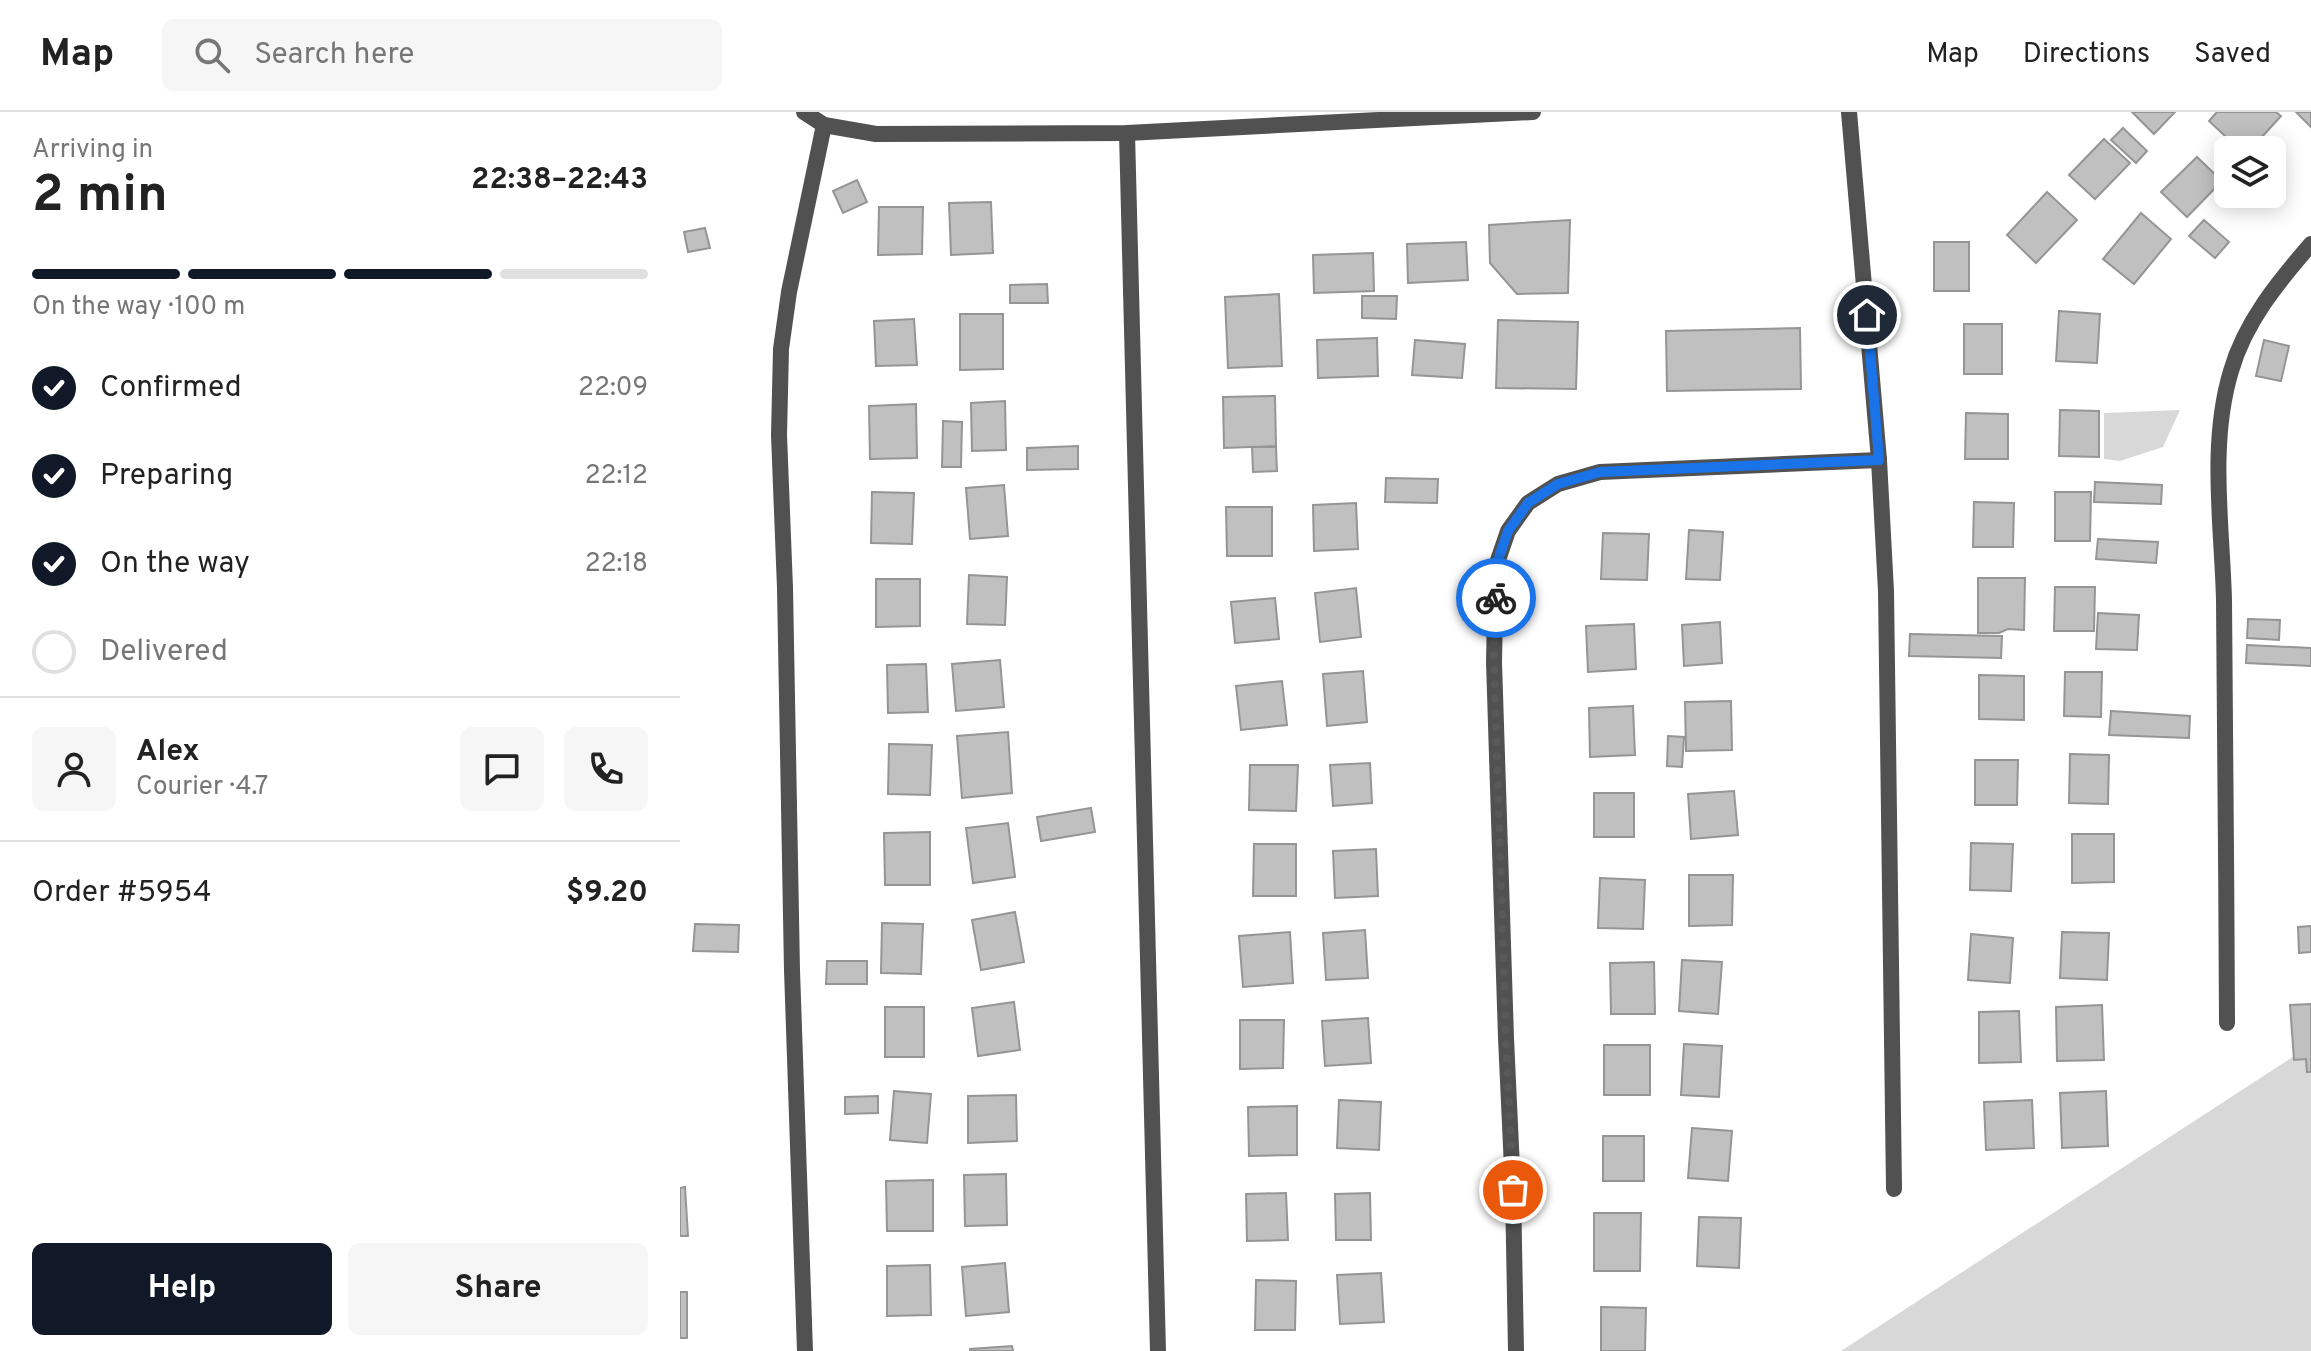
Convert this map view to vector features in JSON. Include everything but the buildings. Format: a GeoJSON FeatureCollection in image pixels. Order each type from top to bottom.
{"type":"FeatureCollection","features":[{"type":"Feature","properties":{"kind":"street"},"geometry":{"type":"LineString","coordinates":[[804,112],[824,125],[876,134],[1127,133],[1533,112]]}},
{"type":"Feature","properties":{"kind":"street"},"geometry":{"type":"LineString","coordinates":[[1849,112],[1879,460],[1886,607],[1894,1189]]}},
{"type":"Feature","properties":{"kind":"street"},"geometry":{"type":"LineString","coordinates":[[805,1351],[779,435],[781,349],[789,292],[824,125]]}},
{"type":"Feature","properties":{"kind":"street"},"geometry":{"type":"LineString","coordinates":[[1127,133],[1158,1351]]}},
{"type":"Feature","properties":{"kind":"street"},"geometry":{"type":"LineString","coordinates":[[2227,1023],[2224,599],[2218,434],[2231,370],[2252,320],[2311,244]]}},
{"type":"Feature","properties":{"kind":"street"},"geometry":{"type":"LineString","coordinates":[[1516,1351],[1494,662],[1496,566],[1508,531],[1528,503],[1558,484],[1600,472],[1879,460]]}},
{"type":"Feature","properties":{"kind":"shaded area"},"geometry":{"type":"Polygon","coordinates":[[[2180,410],[2163,447],[2120,461],[2104,459],[2104,413],[2180,410]]]}},
{"type":"Feature","properties":{"kind":"shaded area"},"geometry":{"type":"Polygon","coordinates":[[[2311,1045],[2311,1351],[1841,1351],[2311,1045]]]}},
{"type":"Feature","properties":{"kind":"way so far"},"geometry":{"type":"LineString","coordinates":[[1496,598],[1494,662],[1513,1190]]}},
{"type":"Feature","properties":{"kind":"route"},"geometry":{"type":"LineString","coordinates":[[1496,598],[1496,566],[1508,531],[1528,503],[1558,484],[1600,472],[1879,460],[1867,315]]}}]}
